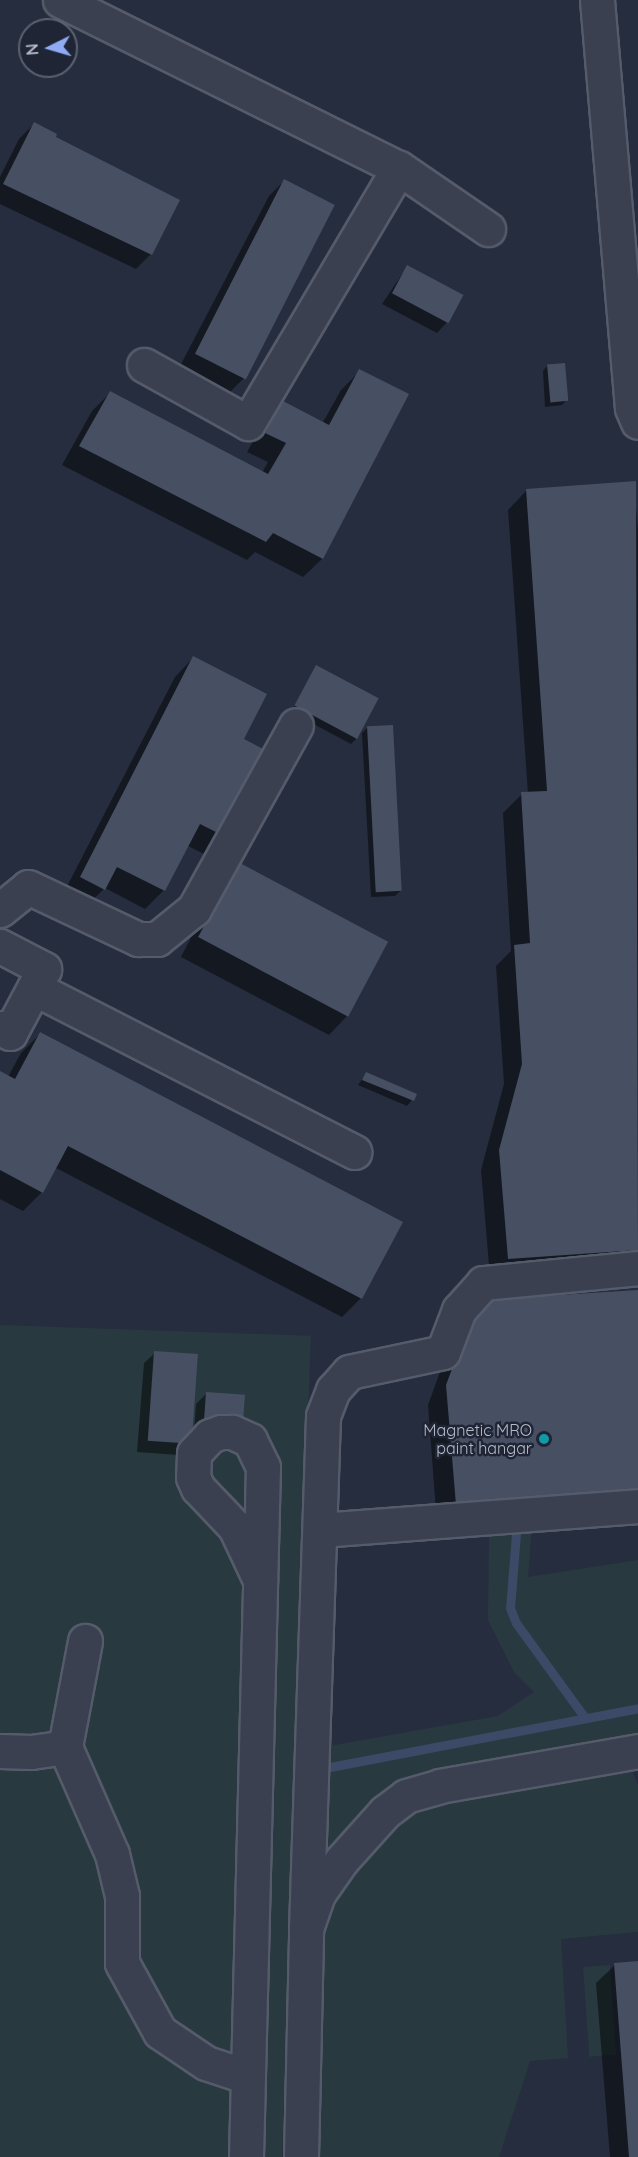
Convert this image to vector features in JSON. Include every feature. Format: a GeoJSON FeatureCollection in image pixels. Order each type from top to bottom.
{"type":"FeatureCollection","features":[{"type":"Feature","properties":{"kind":"street"},"geometry":{"type":"LineString","coordinates":[[60,0],[399,168],[488,229]]}},
{"type":"Feature","properties":{"kind":"street"},"geometry":{"type":"LineString","coordinates":[[597,0],[632,408],[638,422]]}},
{"type":"Feature","properties":{"kind":"street"},"geometry":{"type":"LineString","coordinates":[[144,365],[248,423],[399,168]]}},
{"type":"Feature","properties":{"kind":"street"},"geometry":{"type":"LineString","coordinates":[[0,910],[28,887],[138,939],[157,939],[194,909],[296,725]]}},
{"type":"Feature","properties":{"kind":"street"},"geometry":{"type":"LineString","coordinates":[[0,945],[44,969],[10,1033],[0,1028]]}},
{"type":"Feature","properties":{"kind":"street"},"geometry":{"type":"LineString","coordinates":[[34,988],[355,1152]]}},
{"type":"Feature","properties":{"kind":"street"},"geometry":{"type":"LineString","coordinates":[[301,2157],[323,1416],[333,1390],[349,1372],[443,1352],[459,1310],[483,1283],[638,1268]]}},
{"type":"Feature","properties":{"kind":"street"},"geometry":{"type":"LineString","coordinates":[[320,1530],[638,1506]]}},
{"type":"Feature","properties":{"kind":"street"},"geometry":{"type":"LineString","coordinates":[[246,2149],[260,1580]]}},
{"type":"Feature","properties":{"kind":"street"},"geometry":{"type":"LineString","coordinates":[[85,1641],[65,1748],[112,1854],[122,1896],[122,1963],[160,2032],[207,2063],[248,2077]]}},
{"type":"Feature","properties":{"kind":"street"},"geometry":{"type":"LineString","coordinates":[[0,1750],[31,1752],[65,1748]]}},
{"type":"Feature","properties":{"kind":"street"},"geometry":{"type":"LineString","coordinates":[[306,1929],[318,1894],[341,1861],[385,1812],[406,1796],[440,1786],[638,1751]]}},
{"type":"Feature","properties":{"kind":"shaded area"},"geometry":{"type":"Polygon","coordinates":[[[0,1325],[311,1336],[282,2157],[0,2157],[0,1325]]]}},
{"type":"Feature","properties":{"kind":"shaded area"},"geometry":{"type":"Polygon","coordinates":[[[532,1525],[528,1577],[638,1560],[638,1738],[391,1786],[329,1855],[324,1845],[329,1746],[498,1716],[534,1692],[514,1672],[488,1620],[489,1532],[532,1525]]]}},
{"type":"Feature","properties":{"kind":"shaded area"},"geometry":{"type":"Polygon","coordinates":[[[630,1767],[638,1785],[638,1932],[561,1939],[568,2058],[530,2061],[499,2157],[313,2157],[324,1909],[383,1831],[424,1801],[630,1767]]]}},
{"type":"Feature","properties":{"kind":"shaded area"},"geometry":{"type":"Polygon","coordinates":[[[610,1965],[616,2055],[589,2057],[583,1967],[610,1965]]]}},
{"type":"Feature","properties":{"kind":"building"},"geometry":{"type":"Polygon","coordinates":[[[34,122],[57,134],[56,137],[180,200],[152,255],[3,184],[34,122]]]}},
{"type":"Feature","properties":{"kind":"building"},"geometry":{"type":"Polygon","coordinates":[[[284,179],[335,205],[246,380],[195,354],[284,179]]]}},
{"type":"Feature","properties":{"kind":"building"},"geometry":{"type":"Polygon","coordinates":[[[407,265],[464,295],[448,323],[392,293],[407,265]]]}},
{"type":"Feature","properties":{"kind":"building"},"geometry":{"type":"Polygon","coordinates":[[[565,363],[568,401],[550,402],[547,365],[565,363]]]}},
{"type":"Feature","properties":{"kind":"building"},"geometry":{"type":"Polygon","coordinates":[[[359,369],[409,394],[323,559],[273,533],[266,542],[79,446],[110,391],[268,474],[286,443],[265,433],[283,401],[329,425],[359,369]]]}},
{"type":"Feature","properties":{"kind":"building"},"geometry":{"type":"Polygon","coordinates":[[[636,481],[638,1250],[508,1259],[499,1150],[522,1064],[514,945],[530,943],[521,792],[547,791],[526,489],[636,481]]]}},
{"type":"Feature","properties":{"kind":"building"},"geometry":{"type":"Polygon","coordinates":[[[193,656],[267,694],[244,739],[267,751],[224,836],[200,824],[165,891],[117,867],[105,890],[80,877],[193,656]]]}},
{"type":"Feature","properties":{"kind":"building"},"geometry":{"type":"Polygon","coordinates":[[[316,665],[379,698],[357,739],[294,706],[316,665]]]}},
{"type":"Feature","properties":{"kind":"building"},"geometry":{"type":"Polygon","coordinates":[[[393,725],[402,891],[376,892],[367,726],[393,725]]]}},
{"type":"Feature","properties":{"kind":"building"},"geometry":{"type":"Polygon","coordinates":[[[238,862],[388,942],[348,1017],[198,937],[238,862]]]}},
{"type":"Feature","properties":{"kind":"building"},"geometry":{"type":"Polygon","coordinates":[[[40,1032],[403,1222],[362,1299],[68,1146],[43,1193],[0,1170],[0,1071],[15,1079],[40,1032]]]}},
{"type":"Feature","properties":{"kind":"building"},"geometry":{"type":"Polygon","coordinates":[[[366,1072],[417,1094],[414,1101],[362,1080],[366,1072]]]}},
{"type":"Feature","properties":{"kind":"building","name":"Magnetic MRO paint hangar"},"geometry":{"type":"Polygon","coordinates":[[[638,1290],[638,1492],[456,1505],[446,1385],[467,1329],[494,1299],[638,1290]]]}},
{"type":"Feature","properties":{"kind":"building"},"geometry":{"type":"Polygon","coordinates":[[[154,1351],[198,1354],[192,1444],[148,1441],[154,1351]]]}},
{"type":"Feature","properties":{"kind":"building"},"geometry":{"type":"Polygon","coordinates":[[[206,1392],[245,1395],[243,1425],[204,1422],[206,1392]]]}},
{"type":"Feature","properties":{"kind":"building"},"geometry":{"type":"Polygon","coordinates":[[[638,1961],[638,2157],[629,2157],[614,1963],[638,1961]]]}},
{"type":"Feature","properties":{"kind":"waterway"},"geometry":{"type":"LineString","coordinates":[[516,1534],[510,1608],[516,1623],[585,1718]]}},
{"type":"Feature","properties":{"kind":"waterway"},"geometry":{"type":"LineString","coordinates":[[330,1767],[638,1708]]}},
{"type":"Feature","properties":{"kind":"place","name":"Magnetic MRO paint hangar"},"geometry":{"type":"Point","coordinates":[544,1439]}}]}
